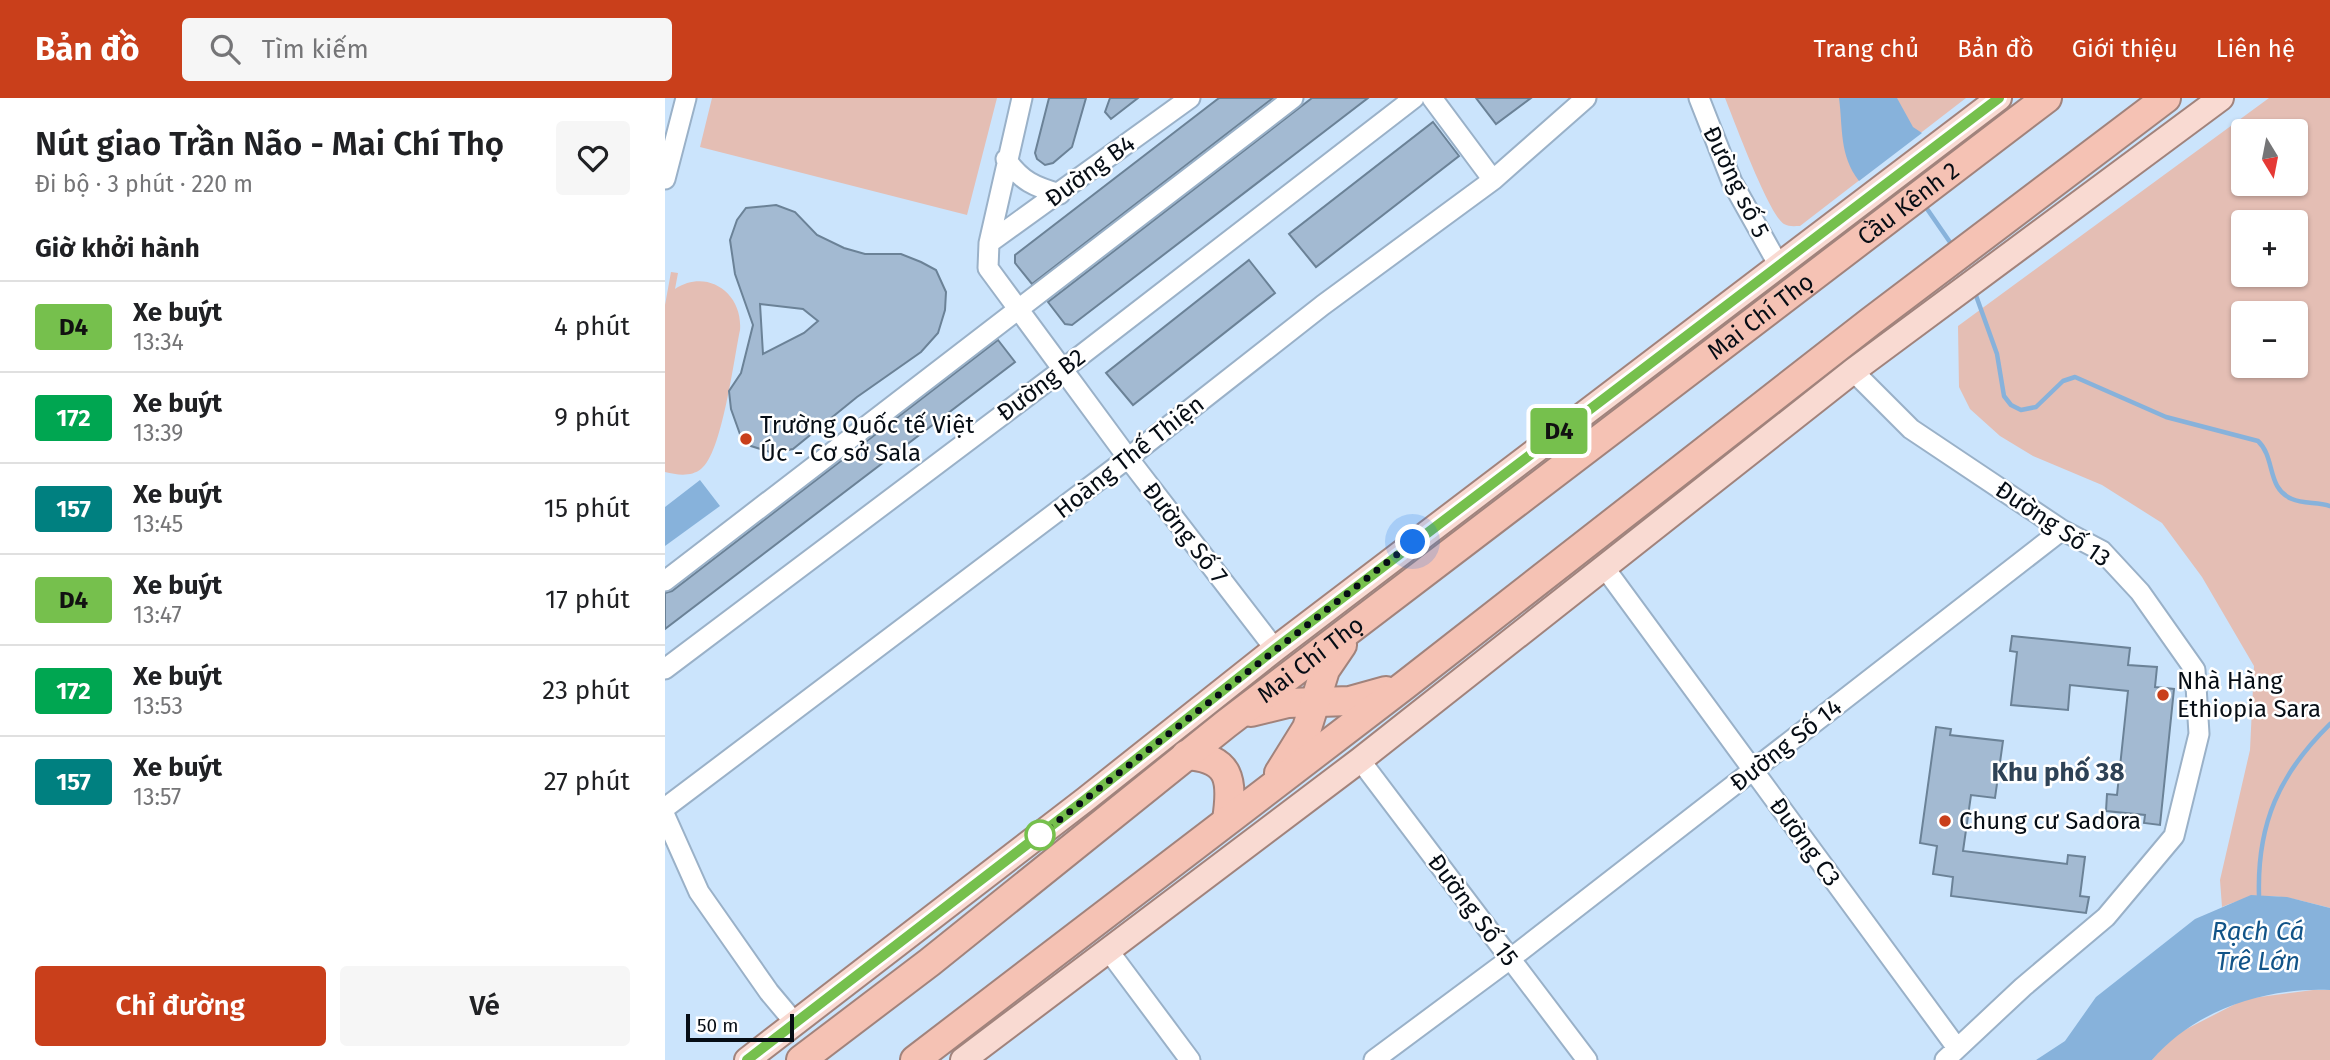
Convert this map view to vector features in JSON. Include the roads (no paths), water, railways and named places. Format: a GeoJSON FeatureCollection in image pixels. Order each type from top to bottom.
{"type":"FeatureCollection","features":[{"type":"Feature","properties":{"kind":"highway","name":"Cầu Kênh 2"},"geometry":{"type":"LineString","coordinates":[[1827,268],[2047,98]]}},
{"type":"Feature","properties":{"kind":"highway"},"geometry":{"type":"LineString","coordinates":[[915,1060],[1405,685],[1870,322],[2166,98]]}},
{"type":"Feature","properties":{"kind":"highway","name":"Mai Chí Thọ"},"geometry":{"type":"LineString","coordinates":[[801,1060],[930,962],[1226,724],[1827,268]]}},
{"type":"Feature","properties":{"kind":"highway"},"geometry":{"type":"LineString","coordinates":[[1268,790],[1307,728],[1325,670],[1359,623]]}},
{"type":"Feature","properties":{"kind":"highway"},"geometry":{"type":"LineString","coordinates":[[1293,674],[1339,734]]}},
{"type":"Feature","properties":{"kind":"highway"},"geometry":{"type":"LineString","coordinates":[[1226,724],[1270,706],[1350,701],[1405,685]]}},
{"type":"Feature","properties":{"kind":"highway"},"geometry":{"type":"LineString","coordinates":[[1186,755],[1207,757],[1219,764],[1228,778],[1230,797],[1227,820]]}},
{"type":"Feature","properties":{"kind":"main road","name":"Cầu Kênh 2"},"geometry":{"type":"LineString","coordinates":[[1807,242],[1999,98]]}},
{"type":"Feature","properties":{"kind":"main road"},"geometry":{"type":"LineString","coordinates":[[963,1060],[1360,760],[1853,371],[2221,98]]}},
{"type":"Feature","properties":{"kind":"main road","name":"Mai Chí Thọ"},"geometry":{"type":"LineString","coordinates":[[747,1060],[1086,799],[1275,649],[1807,242]]}},
{"type":"Feature","properties":{"kind":"main road"},"geometry":{"type":"LineString","coordinates":[[1275,649],[1293,674]]}},
{"type":"Feature","properties":{"kind":"main road"},"geometry":{"type":"LineString","coordinates":[[1339,734],[1360,760]]}},
{"type":"Feature","properties":{"kind":"street"},"geometry":{"type":"LineString","coordinates":[[665,179],[686,98]]}},
{"type":"Feature","properties":{"kind":"street"},"geometry":{"type":"LineString","coordinates":[[989,243],[1022,98]]}},
{"type":"Feature","properties":{"kind":"street","name":"Đường B4"},"geometry":{"type":"LineString","coordinates":[[989,243],[1190,98]]}},
{"type":"Feature","properties":{"kind":"street"},"geometry":{"type":"LineString","coordinates":[[665,581],[1293,98]]}},
{"type":"Feature","properties":{"kind":"street","name":"Đường B2"},"geometry":{"type":"LineString","coordinates":[[665,669],[1062,370],[1414,98]]}},
{"type":"Feature","properties":{"kind":"street"},"geometry":{"type":"LineString","coordinates":[[1432,98],[1493,180]]}},
{"type":"Feature","properties":{"kind":"street","name":"Hoàng Thế Thiện"},"geometry":{"type":"LineString","coordinates":[[665,808],[1128,458],[1324,305],[1493,180],[1587,98]]}},
{"type":"Feature","properties":{"kind":"street","name":"Đường số 5"},"geometry":{"type":"LineString","coordinates":[[1699,98],[1728,172],[1778,264]]}},
{"type":"Feature","properties":{"kind":"street"},"geometry":{"type":"LineString","coordinates":[[1006,159],[1018,176],[1034,187],[1060,194]]}},
{"type":"Feature","properties":{"kind":"street","name":"Đường Số 7"},"geometry":{"type":"LineString","coordinates":[[989,243],[988,268],[1016,309],[1275,649]]}},
{"type":"Feature","properties":{"kind":"street","name":"Đường Số 13"},"geometry":{"type":"LineString","coordinates":[[1853,371],[1911,429],[2061,530],[2102,551],[2140,592],[2195,670],[2199,734],[2174,836],[2106,917],[2023,987],[1951,1054]]}},
{"type":"Feature","properties":{"kind":"street","name":"Đường Số 14"},"geometry":{"type":"LineString","coordinates":[[1510,959],[2061,530]]}},
{"type":"Feature","properties":{"kind":"street","name":"Đường C3"},"geometry":{"type":"LineString","coordinates":[[1604,567],[1753,770],[1951,1054]]}},
{"type":"Feature","properties":{"kind":"street","name":"Đường Số 15"},"geometry":{"type":"LineString","coordinates":[[1360,760],[1587,1060]]}},
{"type":"Feature","properties":{"kind":"street"},"geometry":{"type":"LineString","coordinates":[[665,816],[699,892],[769,992],[795,1023]]}},
{"type":"Feature","properties":{"kind":"street"},"geometry":{"type":"LineString","coordinates":[[1108,950],[1190,1060]]}},
{"type":"Feature","properties":{"kind":"street"},"geometry":{"type":"LineString","coordinates":[[1374,1060],[1510,959]]}},
{"type":"Feature","properties":{"kind":"water"},"geometry":{"type":"Polygon","coordinates":[[[1839,98],[1897,98],[1913,127],[1922,133],[1859,181],[1845,151],[1839,98]]]}},
{"type":"Feature","properties":{"kind":"water"},"geometry":{"type":"Polygon","coordinates":[[[700,480],[720,506],[665,546],[665,507],[700,480]]]}},
{"type":"Feature","properties":{"kind":"water","name":"Rạch Cá Trê Lớn"},"geometry":{"type":"Polygon","coordinates":[[[2251,895],[2287,897],[2330,908],[2330,990],[2281,993],[2233,1005],[2189,1028],[2152,1060],[2036,1060],[2065,1041],[2096,997],[2195,919],[2251,895]]]}},
{"type":"Feature","properties":{"kind":"waterway"},"geometry":{"type":"LineString","coordinates":[[1923,203],[1954,248]]}},
{"type":"Feature","properties":{"kind":"waterway"},"geometry":{"type":"LineString","coordinates":[[1974,290],[1997,354],[2004,396],[2011,405],[2021,410],[2036,407],[2063,381],[2075,377],[2166,417],[2258,441],[2264,448],[2278,488],[2284,494],[2296,501],[2330,506]]}},
{"type":"Feature","properties":{"kind":"waterway"},"geometry":{"type":"LineString","coordinates":[[2259,895],[2262,845],[2275,802],[2297,762],[2330,724]]}},
{"type":"Feature","properties":{"kind":"place","name":"Trường Quốc tế Việt Úc - Cơ sở Sala"},"geometry":{"type":"Point","coordinates":[746,439]}},
{"type":"Feature","properties":{"kind":"place","name":"Nhà Hàng Ethiopia Sara"},"geometry":{"type":"Point","coordinates":[2163,695]}},
{"type":"Feature","properties":{"kind":"place","name":"Chung cư Sadora"},"geometry":{"type":"Point","coordinates":[1945,821]}},
{"type":"Feature","properties":{"kind":"district","name":"Khu phố 38"},"geometry":{"type":"Point","coordinates":[2058,772]}}]}
